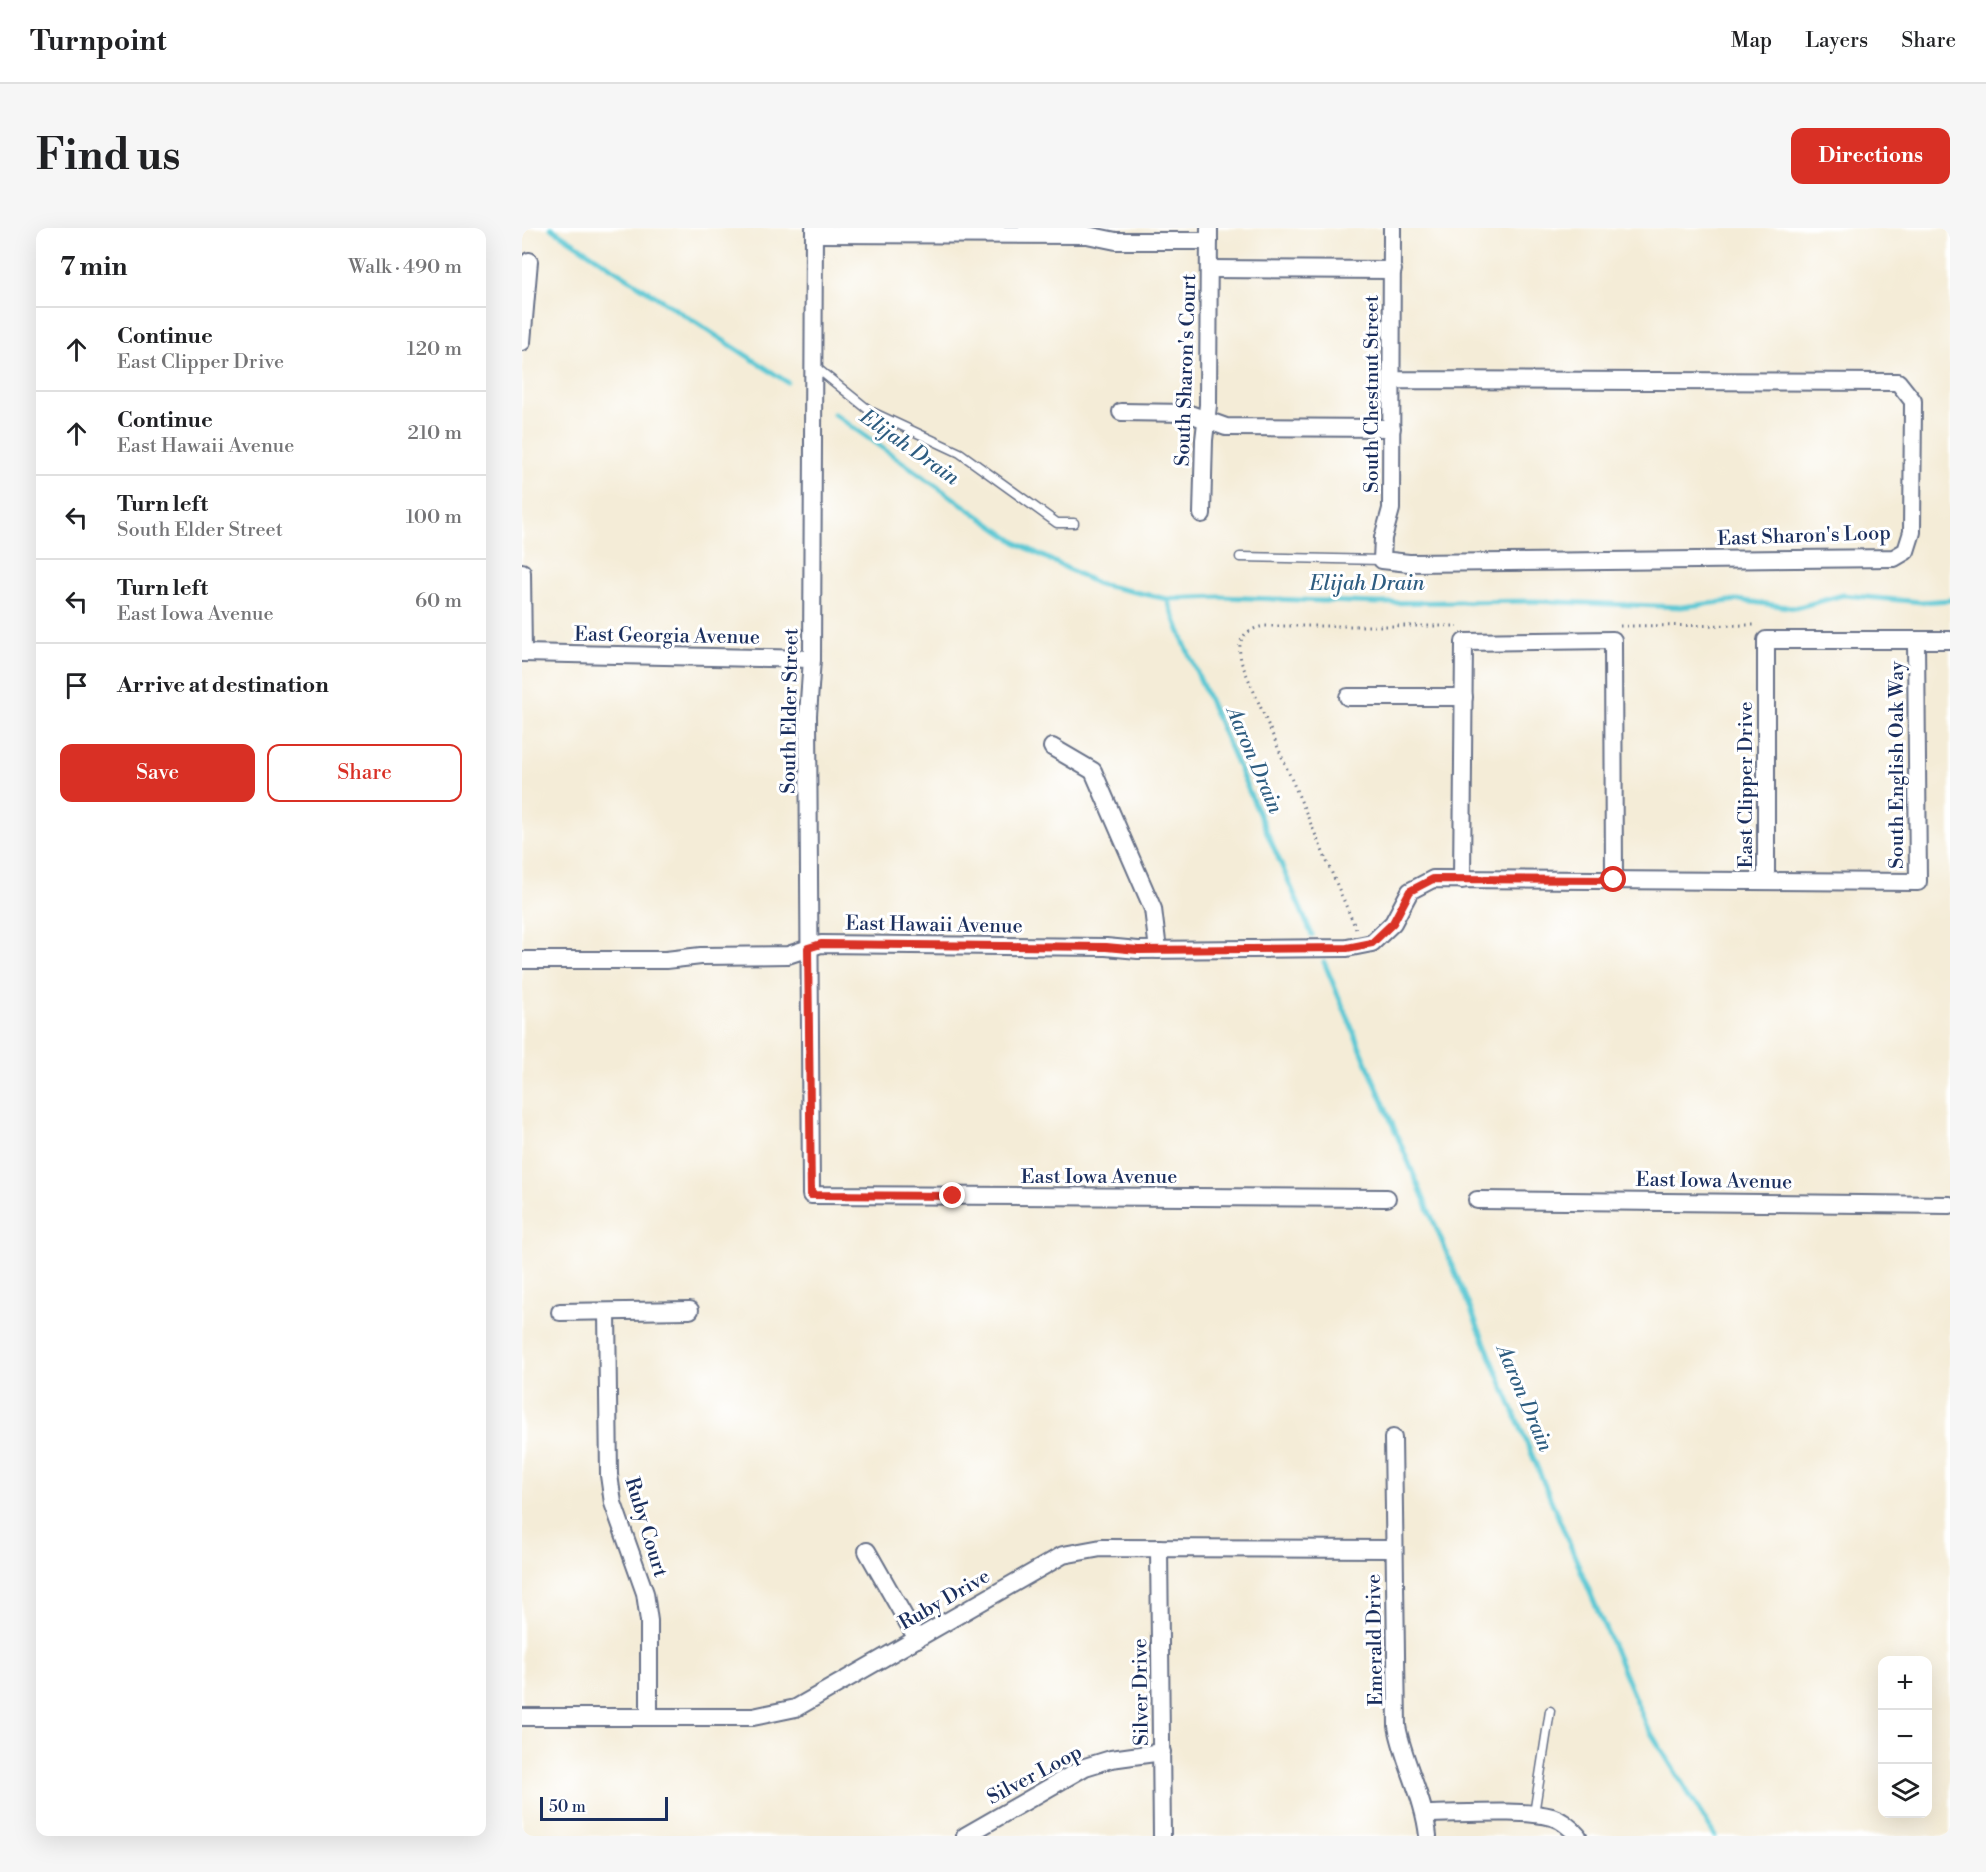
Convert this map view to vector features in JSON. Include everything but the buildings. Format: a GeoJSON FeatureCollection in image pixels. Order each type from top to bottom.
{"type":"FeatureCollection","features":[{"type":"Feature","properties":{"kind":"street","name":"South Chestnut Street"},"geometry":{"type":"LineString","coordinates":[[1383,560],[1383,538],[1391,509],[1392,228]]}},
{"type":"Feature","properties":{"kind":"street"},"geometry":{"type":"LineString","coordinates":[[814,231],[1087,235],[1116,241],[1209,235]]}},
{"type":"Feature","properties":{"kind":"street","name":"South Elder Street"},"geometry":{"type":"LineString","coordinates":[[811,1195],[808,715],[812,658],[814,231]]}},
{"type":"Feature","properties":{"kind":"street","name":"South Sharon's Court"},"geometry":{"type":"LineString","coordinates":[[1203,514],[1209,235]]}},
{"type":"Feature","properties":{"kind":"street"},"geometry":{"type":"LineString","coordinates":[[522,342],[529,261]]}},
{"type":"Feature","properties":{"kind":"street"},"geometry":{"type":"LineString","coordinates":[[1209,269],[1393,270]]}},
{"type":"Feature","properties":{"kind":"street","name":"East Sharon's Loop"},"geometry":{"type":"LineString","coordinates":[[1383,560],[1409,562],[1894,558],[1906,551],[1912,532],[1913,400],[1898,382],[1392,380]]}},
{"type":"Feature","properties":{"kind":"street"},"geometry":{"type":"LineString","coordinates":[[1121,412],[1187,413],[1226,427],[1392,428]]}},
{"type":"Feature","properties":{"kind":"street"},"geometry":{"type":"LineString","coordinates":[[522,572],[522,653]]}},
{"type":"Feature","properties":{"kind":"street"},"geometry":{"type":"LineString","coordinates":[[1462,880],[1464,642],[1612,640],[1614,880]]}},
{"type":"Feature","properties":{"kind":"street","name":"East Clipper Drive"},"geometry":{"type":"LineString","coordinates":[[1355,946],[1372,943],[1393,923],[1410,891],[1433,879],[1766,881],[1766,640],[1950,640]]}},
{"type":"Feature","properties":{"kind":"street","name":"South English Oak Way"},"geometry":{"type":"LineString","coordinates":[[1766,881],[1918,882],[1916,640]]}},
{"type":"Feature","properties":{"kind":"street","name":"East Georgia Avenue"},"geometry":{"type":"LineString","coordinates":[[522,653],[812,658]]}},
{"type":"Feature","properties":{"kind":"street"},"geometry":{"type":"LineString","coordinates":[[1348,697],[1464,697]]}},
{"type":"Feature","properties":{"kind":"street"},"geometry":{"type":"LineString","coordinates":[[1052,747],[1092,771],[1153,909],[1158,950]]}},
{"type":"Feature","properties":{"kind":"street","name":"East Hawaii Avenue"},"geometry":{"type":"LineString","coordinates":[[522,960],[666,960],[701,956],[788,955],[821,944],[1158,950],[1355,946]]}},
{"type":"Feature","properties":{"kind":"street","name":"East Iowa Avenue"},"geometry":{"type":"LineString","coordinates":[[811,1195],[1387,1198]]}},
{"type":"Feature","properties":{"kind":"street","name":"East Iowa Avenue"},"geometry":{"type":"LineString","coordinates":[[1477,1200],[1950,1205]]}},
{"type":"Feature","properties":{"kind":"street"},"geometry":{"type":"LineString","coordinates":[[560,1312],[690,1310]]}},
{"type":"Feature","properties":{"kind":"street","name":"Ruby Court"},"geometry":{"type":"LineString","coordinates":[[607,1312],[609,1475],[614,1503],[645,1593],[649,1621],[649,1717]]}},
{"type":"Feature","properties":{"kind":"street","name":"Emerald Drive"},"geometry":{"type":"LineString","coordinates":[[1393,1438],[1396,1726],[1401,1751],[1419,1789],[1426,1815],[1428,1836]]}},
{"type":"Feature","properties":{"kind":"street","name":"Ruby Drive"},"geometry":{"type":"LineString","coordinates":[[522,1717],[753,1717],[796,1708],[1064,1555],[1101,1548],[1394,1549]]}},
{"type":"Feature","properties":{"kind":"street","name":"Silver Drive"},"geometry":{"type":"LineString","coordinates":[[1159,1548],[1162,1836]]}},
{"type":"Feature","properties":{"kind":"street"},"geometry":{"type":"LineString","coordinates":[[867,1551],[917,1639]]}},
{"type":"Feature","properties":{"kind":"street","name":"Silver Loop"},"geometry":{"type":"LineString","coordinates":[[965,1836],[1085,1767],[1111,1759],[1161,1752]]}},
{"type":"Feature","properties":{"kind":"street"},"geometry":{"type":"LineString","coordinates":[[1426,1815],[1554,1817],[1570,1827],[1578,1836]]}},
{"type":"Feature","properties":{"kind":"lane"},"geometry":{"type":"LineString","coordinates":[[813,365],[870,411],[960,453],[1058,523],[1074,523]]}},
{"type":"Feature","properties":{"kind":"lane"},"geometry":{"type":"LineString","coordinates":[[1240,557],[1383,560]]}},
{"type":"Feature","properties":{"kind":"lane"},"geometry":{"type":"LineString","coordinates":[[1534,1815],[1550,1711]]}},
{"type":"Feature","properties":{"kind":"path"},"geometry":{"type":"LineString","coordinates":[[1611,626],[1766,625]]}},
{"type":"Feature","properties":{"kind":"path"},"geometry":{"type":"LineString","coordinates":[[1355,946],[1242,664],[1239,641],[1245,632],[1265,626],[1467,626]]}},
{"type":"Feature","properties":{"kind":"waterway","name":"Elijah Drain"},"geometry":{"type":"LineString","coordinates":[[551,228],[787,382]]}},
{"type":"Feature","properties":{"kind":"waterway","name":"Elijah Drain"},"geometry":{"type":"LineString","coordinates":[[834,414],[1017,543],[1098,584],[1167,599],[1220,597],[1378,603],[1534,601],[1681,607],[1738,600],[1795,608],[1843,595],[1921,602],[1950,600]]}},
{"type":"Feature","properties":{"kind":"waterway","name":"Aaron Drain"},"geometry":{"type":"LineString","coordinates":[[1167,599],[1312,935]]}},
{"type":"Feature","properties":{"kind":"waterway","name":"Aaron Drain"},"geometry":{"type":"LineString","coordinates":[[1324,962],[1646,1725],[1715,1836]]}},
{"type":"Feature","properties":{"kind":"route"},"geometry":{"type":"LineString","coordinates":[[953,1196],[811,1195],[808,948],[821,944],[1106,947],[1138,950],[1347,948],[1372,943],[1393,923],[1410,891],[1433,879],[1614,880]]}}]}
